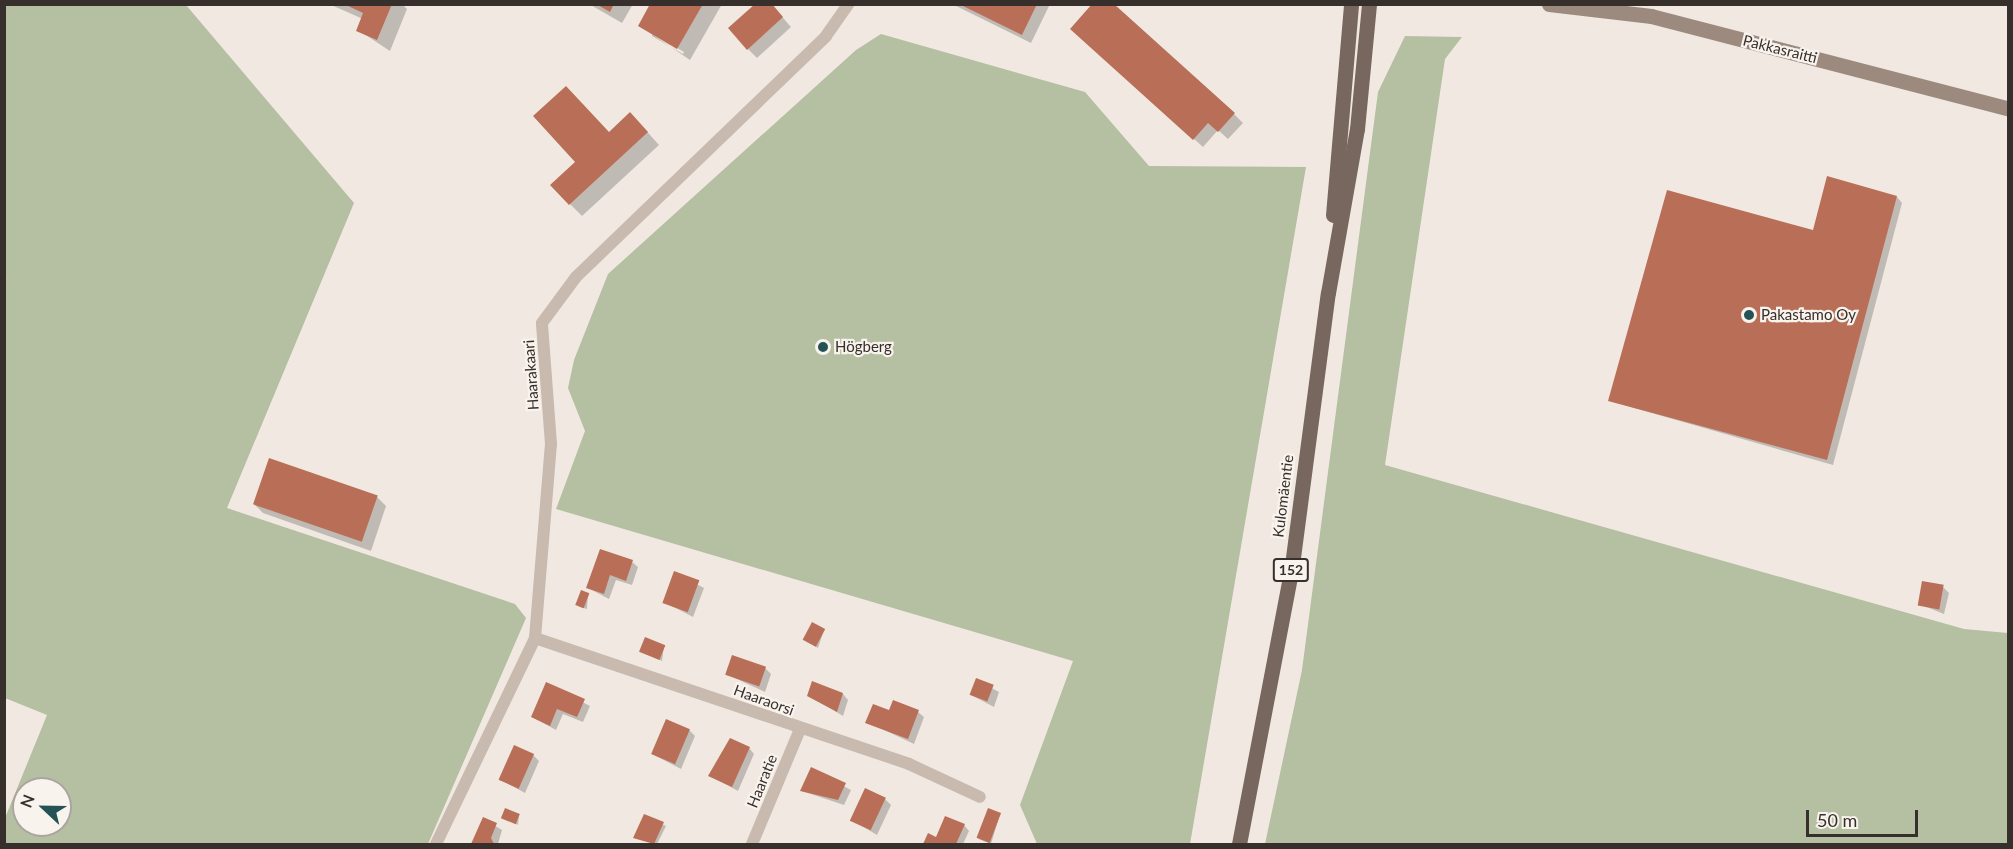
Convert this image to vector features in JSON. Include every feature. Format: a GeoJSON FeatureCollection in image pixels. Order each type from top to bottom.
{"type":"FeatureCollection","features":[{"type":"Feature","properties":{"kind":"main road","name":"Kulomäentie"},"geometry":{"type":"LineString","coordinates":[[1328,293],[1351,4]]}},
{"type":"Feature","properties":{"kind":"main road","name":"Kulomäentie"},"geometry":{"type":"LineString","coordinates":[[1239,844],[1290,576],[1328,293],[1357,129],[1370,4]]}},
{"type":"Feature","properties":{"kind":"street","name":"Haarakaari"},"geometry":{"type":"LineString","coordinates":[[436,844],[535,638],[551,444],[542,323],[576,277],[826,36],[848,4]]}},
{"type":"Feature","properties":{"kind":"street","name":"Pakkasraitti"},"geometry":{"type":"LineString","coordinates":[[1549,4],[1651,16],[2008,108]]}},
{"type":"Feature","properties":{"kind":"street","name":"Haaraorsi"},"geometry":{"type":"LineString","coordinates":[[535,638],[909,764],[980,796]]}},
{"type":"Feature","properties":{"kind":"street","name":"Haaratie"},"geometry":{"type":"LineString","coordinates":[[752,844],[800,729]]}},
{"type":"Feature","properties":{"kind":"green space"},"geometry":{"type":"Polygon","coordinates":[[[4,5],[186,5],[354,203],[227,508],[515,604],[526,618],[428,844],[5,844],[5,818],[12,801],[12,837],[72,837],[72,777],[22,777],[47,715],[5,698],[4,5]]]}},
{"type":"Feature","properties":{"kind":"green space"},"geometry":{"type":"Polygon","coordinates":[[[881,34],[1085,92],[1149,166],[1306,167],[1190,844],[1037,844],[1020,805],[1073,661],[556,509],[585,431],[568,388],[574,360],[608,274],[856,50],[881,34]]]}},
{"type":"Feature","properties":{"kind":"green space"},"geometry":{"type":"Polygon","coordinates":[[[1405,36],[1462,37],[1445,59],[1385,465],[1964,629],[2008,633],[2008,844],[1265,844],[1302,670],[1378,92],[1405,36]]]}},
{"type":"Feature","properties":{"kind":"building"},"geometry":{"type":"Polygon","coordinates":[[[344,4],[392,4],[377,40],[356,31],[363,13],[344,4]]]}},
{"type":"Feature","properties":{"kind":"building"},"geometry":{"type":"Polygon","coordinates":[[[596,4],[614,4],[610,12],[596,4]]]}},
{"type":"Feature","properties":{"kind":"building"},"geometry":{"type":"Polygon","coordinates":[[[650,4],[703,4],[677,49],[638,26],[650,4]]]}},
{"type":"Feature","properties":{"kind":"building"},"geometry":{"type":"Polygon","coordinates":[[[755,4],[772,4],[783,17],[747,50],[728,28],[755,4]]]}},
{"type":"Feature","properties":{"kind":"building"},"geometry":{"type":"Polygon","coordinates":[[[959,4],[1037,4],[1022,35],[959,4]]]}},
{"type":"Feature","properties":{"kind":"building"},"geometry":{"type":"Polygon","coordinates":[[[1092,4],[1114,4],[1235,113],[1218,132],[1208,123],[1193,140],[1070,29],[1092,4]]]}},
{"type":"Feature","properties":{"kind":"building"},"geometry":{"type":"Polygon","coordinates":[[[566,86],[609,132],[630,112],[648,132],[569,205],[550,185],[575,162],[533,116],[566,86]]]}},
{"type":"Feature","properties":{"kind":"building","name":"Pakastamo Oy"},"geometry":{"type":"Polygon","coordinates":[[[1827,176],[1897,196],[1827,460],[1608,401],[1667,190],[1813,230],[1827,176]]]}},
{"type":"Feature","properties":{"kind":"building"},"geometry":{"type":"Polygon","coordinates":[[[269,458],[378,495],[362,542],[253,504],[269,458]]]}},
{"type":"Feature","properties":{"kind":"building"},"geometry":{"type":"Polygon","coordinates":[[[600,549],[633,560],[626,581],[610,575],[604,594],[586,588],[600,549]]]}},
{"type":"Feature","properties":{"kind":"building"},"geometry":{"type":"Polygon","coordinates":[[[674,571],[699,580],[688,612],[662,603],[674,571]]]}},
{"type":"Feature","properties":{"kind":"building"},"geometry":{"type":"Polygon","coordinates":[[[1922,581],[1944,585],[1939,609],[1918,606],[1922,581]]]}},
{"type":"Feature","properties":{"kind":"building"},"geometry":{"type":"Polygon","coordinates":[[[581,590],[589,593],[584,608],[575,605],[581,590]]]}},
{"type":"Feature","properties":{"kind":"building"},"geometry":{"type":"Polygon","coordinates":[[[812,622],[825,629],[816,647],[803,640],[812,622]]]}},
{"type":"Feature","properties":{"kind":"building"},"geometry":{"type":"Polygon","coordinates":[[[645,637],[665,645],[659,660],[639,652],[645,637]]]}},
{"type":"Feature","properties":{"kind":"building"},"geometry":{"type":"Polygon","coordinates":[[[732,655],[766,667],[759,687],[725,675],[732,655]]]}},
{"type":"Feature","properties":{"kind":"building"},"geometry":{"type":"Polygon","coordinates":[[[976,678],[994,685],[987,702],[970,695],[976,678]]]}},
{"type":"Feature","properties":{"kind":"building"},"geometry":{"type":"Polygon","coordinates":[[[812,681],[843,693],[837,712],[807,696],[812,681]]]}},
{"type":"Feature","properties":{"kind":"building"},"geometry":{"type":"Polygon","coordinates":[[[546,682],[585,699],[577,717],[557,709],[550,726],[531,717],[546,682]]]}},
{"type":"Feature","properties":{"kind":"building"},"geometry":{"type":"Polygon","coordinates":[[[893,700],[919,710],[908,739],[865,723],[873,704],[889,710],[893,700]]]}},
{"type":"Feature","properties":{"kind":"building"},"geometry":{"type":"Polygon","coordinates":[[[666,719],[690,729],[675,764],[651,754],[666,719]]]}},
{"type":"Feature","properties":{"kind":"building"},"geometry":{"type":"Polygon","coordinates":[[[730,738],[750,747],[732,787],[708,776],[730,738]]]}},
{"type":"Feature","properties":{"kind":"building"},"geometry":{"type":"Polygon","coordinates":[[[514,745],[534,754],[519,789],[499,780],[514,745]]]}},
{"type":"Feature","properties":{"kind":"building"},"geometry":{"type":"Polygon","coordinates":[[[811,767],[846,783],[838,800],[800,791],[811,767]]]}},
{"type":"Feature","properties":{"kind":"building"},"geometry":{"type":"Polygon","coordinates":[[[865,788],[886,798],[871,830],[850,821],[865,788]]]}},
{"type":"Feature","properties":{"kind":"building"},"geometry":{"type":"Polygon","coordinates":[[[505,808],[520,814],[516,824],[501,818],[505,808]]]}},
{"type":"Feature","properties":{"kind":"building"},"geometry":{"type":"Polygon","coordinates":[[[988,808],[1001,813],[990,843],[977,838],[988,808]]]}},
{"type":"Feature","properties":{"kind":"building"},"geometry":{"type":"Polygon","coordinates":[[[644,814],[664,822],[654,844],[633,838],[644,814]]]}},
{"type":"Feature","properties":{"kind":"building"},"geometry":{"type":"Polygon","coordinates":[[[945,816],[965,824],[956,844],[923,844],[928,833],[936,837],[945,816]]]}},
{"type":"Feature","properties":{"kind":"building"},"geometry":{"type":"Polygon","coordinates":[[[483,817],[497,823],[491,838],[494,844],[471,844],[483,817]]]}},
{"type":"Feature","properties":{"kind":"place","name":"Pakastamo Oy"},"geometry":{"type":"Point","coordinates":[1749,315]}},
{"type":"Feature","properties":{"kind":"place","name":"Högberg"},"geometry":{"type":"Point","coordinates":[823,347]}}]}
